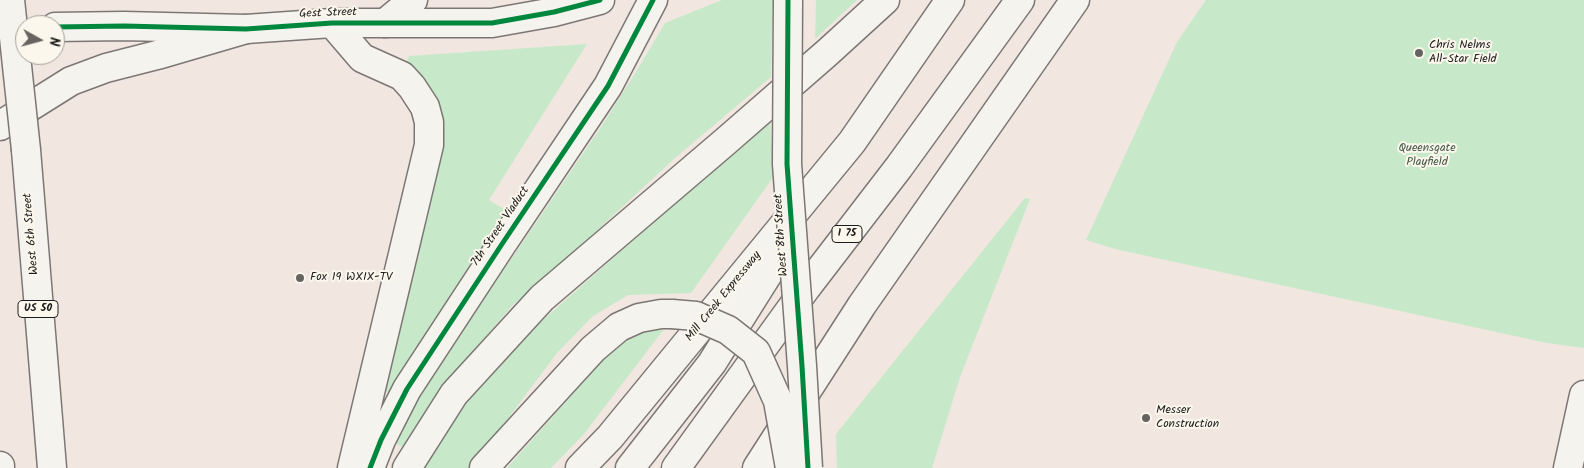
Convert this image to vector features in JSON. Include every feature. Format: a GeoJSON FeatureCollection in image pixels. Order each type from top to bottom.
{"type":"FeatureCollection","features":[{"type":"Feature","properties":{"kind":"main road","name":"West 6th Street"},"geometry":{"type":"LineString","coordinates":[[10,0],[26,150],[52,468]]}},
{"type":"Feature","properties":{"kind":"main road"},"geometry":{"type":"LineString","coordinates":[[385,23],[413,0]]}},
{"type":"Feature","properties":{"kind":"main road","name":"Gest Street"},"geometry":{"type":"LineString","coordinates":[[65,26],[246,29],[332,23],[492,23],[554,12],[600,0]]}},
{"type":"Feature","properties":{"kind":"main road","name":"7th Street Viaduct"},"geometry":{"type":"LineString","coordinates":[[370,468],[381,440],[407,389],[608,86],[653,0]]}},
{"type":"Feature","properties":{"kind":"main road","name":"West 8th Street"},"geometry":{"type":"LineString","coordinates":[[788,0],[786,34],[787,164],[808,468]]}},
{"type":"Feature","properties":{"kind":"main road"},"geometry":{"type":"LineString","coordinates":[[407,468],[454,394],[542,298],[726,141],[885,0]]}},
{"type":"Feature","properties":{"kind":"main road","name":"Mill Creek Expressway"},"geometry":{"type":"LineString","coordinates":[[580,468],[610,437],[852,142],[950,0]]}},
{"type":"Feature","properties":{"kind":"main road","name":"I 75"},"geometry":{"type":"LineString","coordinates":[[676,468],[806,288],[899,167],[1020,0]]}},
{"type":"Feature","properties":{"kind":"main road"},"geometry":{"type":"LineString","coordinates":[[757,468],[862,305],[1075,0]]}},
{"type":"Feature","properties":{"kind":"main road"},"geometry":{"type":"LineString","coordinates":[[332,23],[362,58],[402,76],[412,87],[424,107],[429,122],[429,145],[352,468]]}},
{"type":"Feature","properties":{"kind":"main road"},"geometry":{"type":"LineString","coordinates":[[0,27],[15,27]]}},
{"type":"Feature","properties":{"kind":"main road"},"geometry":{"type":"LineString","coordinates":[[0,126],[71,81],[97,71],[246,29]]}},
{"type":"Feature","properties":{"kind":"main road"},"geometry":{"type":"LineString","coordinates":[[630,468],[712,363],[852,142]]}},
{"type":"Feature","properties":{"kind":"main road"},"geometry":{"type":"LineString","coordinates":[[484,468],[593,350],[619,327],[639,318],[661,314],[696,316],[728,330],[756,352],[778,401],[790,468]]}},
{"type":"Feature","properties":{"kind":"main road"},"geometry":{"type":"LineString","coordinates":[[1568,468],[1584,395]]}},
{"type":"Feature","properties":{"kind":"green space"},"geometry":{"type":"Polygon","coordinates":[[[722,0],[773,0],[771,77],[675,158],[564,261],[512,306],[468,357],[402,447],[394,442],[412,405],[603,124],[665,23],[722,0]]]}},
{"type":"Feature","properties":{"kind":"green space"},"geometry":{"type":"Polygon","coordinates":[[[816,0],[857,0],[815,39],[816,0]]]}},
{"type":"Feature","properties":{"kind":"green space","name":"Queensgate Playfield"},"geometry":{"type":"Polygon","coordinates":[[[1206,0],[1584,0],[1584,348],[1547,343],[1115,249],[1086,240],[1177,42],[1206,0]]]}},
{"type":"Feature","properties":{"kind":"green space"},"geometry":{"type":"Polygon","coordinates":[[[587,44],[489,200],[509,212],[389,393],[376,389],[438,153],[405,66],[409,56],[587,44]]]}},
{"type":"Feature","properties":{"kind":"green space"},"geometry":{"type":"Polygon","coordinates":[[[770,122],[774,176],[691,293],[628,295],[593,316],[557,353],[468,468],[424,468],[439,441],[502,356],[770,122]]]}},
{"type":"Feature","properties":{"kind":"green space"},"geometry":{"type":"Polygon","coordinates":[[[1025,198],[1030,199],[960,377],[932,468],[837,468],[836,434],[1025,198]]]}},
{"type":"Feature","properties":{"kind":"green space"},"geometry":{"type":"Polygon","coordinates":[[[667,325],[584,434],[551,468],[507,468],[619,342],[667,325]]]}},
{"type":"Feature","properties":{"kind":"cycle path"},"geometry":{"type":"LineString","coordinates":[[65,27],[124,26],[246,29],[332,23],[492,23],[554,12],[600,0]]}},
{"type":"Feature","properties":{"kind":"cycle path"},"geometry":{"type":"LineString","coordinates":[[370,468],[381,440],[407,389],[608,86],[653,0]]}},
{"type":"Feature","properties":{"kind":"cycle path"},"geometry":{"type":"LineString","coordinates":[[788,0],[787,164],[808,468]]}},
{"type":"Feature","properties":{"kind":"place","name":"Chris Nelms All-Star Field"},"geometry":{"type":"Point","coordinates":[1419,53]}},
{"type":"Feature","properties":{"kind":"place","name":"Fox 19 WXIX-TV"},"geometry":{"type":"Point","coordinates":[300,278]}},
{"type":"Feature","properties":{"kind":"place","name":"Messer Construction"},"geometry":{"type":"Point","coordinates":[1146,418]}}]}
